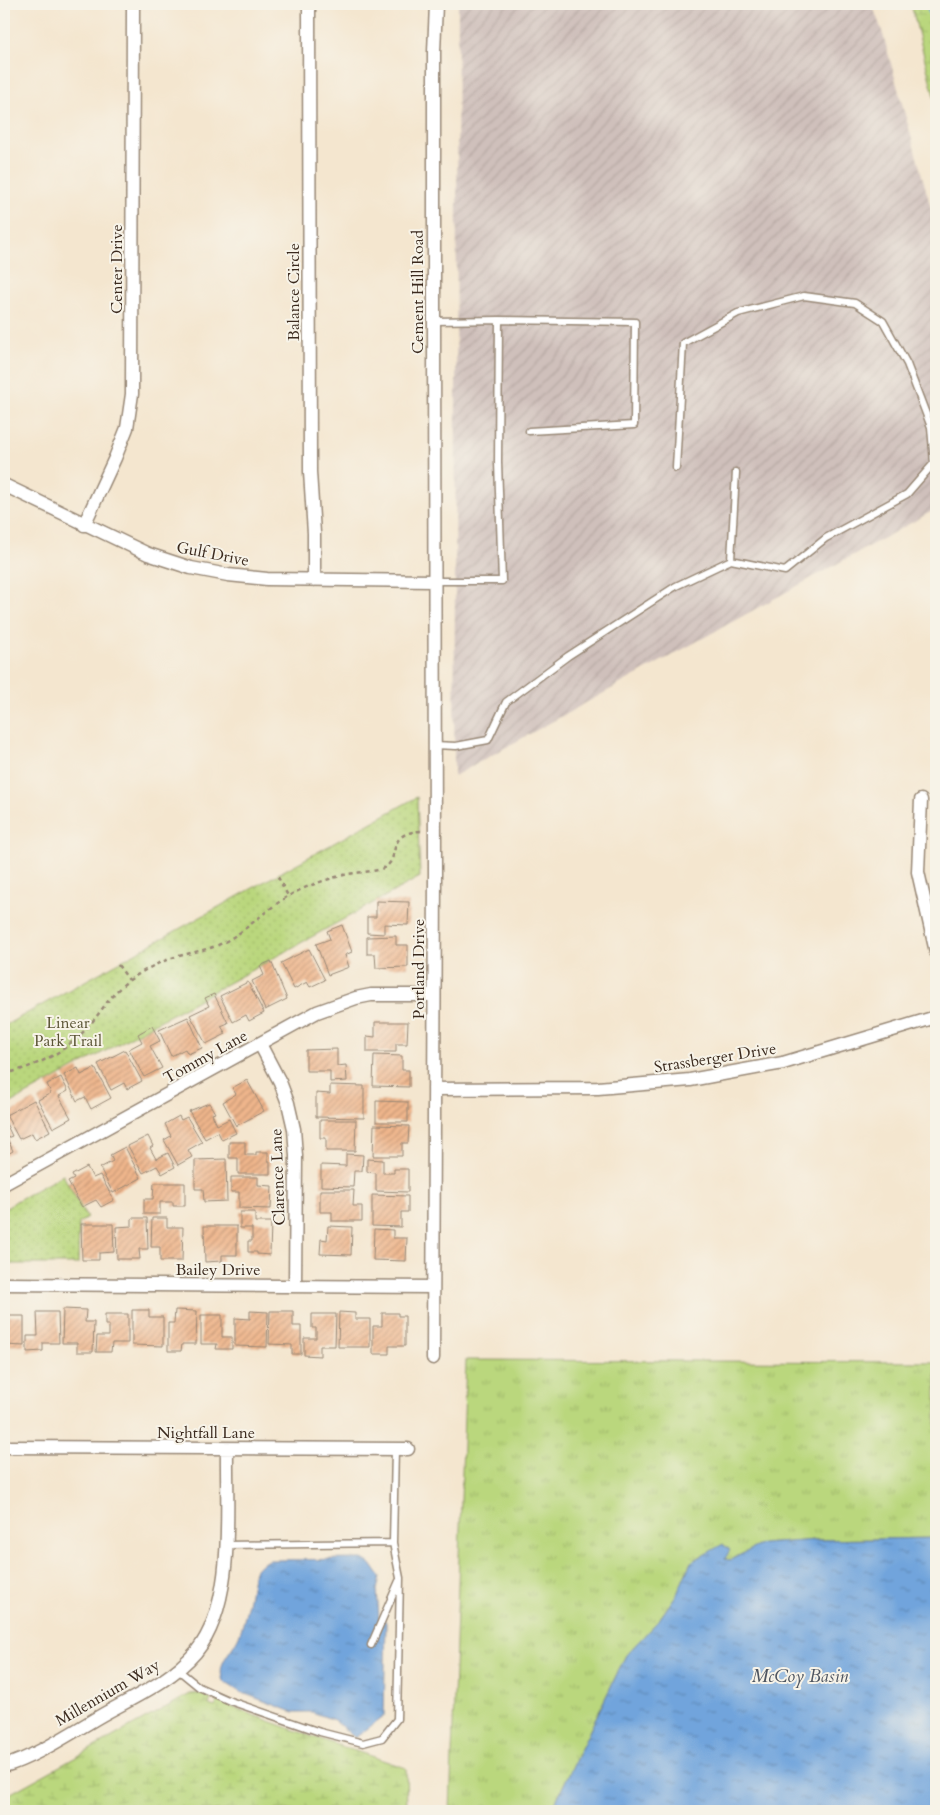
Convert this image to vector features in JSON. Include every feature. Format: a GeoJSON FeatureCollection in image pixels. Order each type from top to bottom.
{"type":"FeatureCollection","features":[{"type":"Feature","properties":{"kind":"street","name":"Center Drive"},"geometry":{"type":"LineString","coordinates":[[84,525],[127,428],[132,394],[133,4]]}},
{"type":"Feature","properties":{"kind":"street","name":"Balance Circle"},"geometry":{"type":"LineString","coordinates":[[309,4],[310,472],[314,533],[314,580]]}},
{"type":"Feature","properties":{"kind":"street","name":"Cement Hill Road"},"geometry":{"type":"LineString","coordinates":[[433,581],[434,52],[436,4]]}},
{"type":"Feature","properties":{"kind":"street","name":"Gulf Drive"},"geometry":{"type":"LineString","coordinates":[[4,485],[84,525],[148,554],[191,568],[228,575],[267,579],[433,581]]}},
{"type":"Feature","properties":{"kind":"street","name":"Portland Drive"},"geometry":{"type":"LineString","coordinates":[[433,581],[433,1358]]}},
{"type":"Feature","properties":{"kind":"street"},"geometry":{"type":"LineString","coordinates":[[921,800],[918,872],[936,952]]}},
{"type":"Feature","properties":{"kind":"street","name":"Tommy Lane"},"geometry":{"type":"LineString","coordinates":[[4,1184],[317,1012],[356,998],[386,994],[434,995]]}},
{"type":"Feature","properties":{"kind":"street","name":"Strassberger Drive"},"geometry":{"type":"LineString","coordinates":[[434,1089],[598,1088],[690,1080],[783,1063],[936,1018]]}},
{"type":"Feature","properties":{"kind":"street","name":"Clarence Lane"},"geometry":{"type":"LineString","coordinates":[[260,1044],[288,1103],[294,1129],[296,1156],[295,1286]]}},
{"type":"Feature","properties":{"kind":"street","name":"Bailey Drive"},"geometry":{"type":"LineString","coordinates":[[4,1284],[432,1287]]}},
{"type":"Feature","properties":{"kind":"street","name":"Nightfall Lane"},"geometry":{"type":"LineString","coordinates":[[4,1447],[401,1450]]}},
{"type":"Feature","properties":{"kind":"street","name":"Millennium Way"},"geometry":{"type":"LineString","coordinates":[[4,1766],[32,1754],[155,1686],[178,1669],[196,1651],[209,1630],[219,1604],[224,1577],[227,1449]]}},
{"type":"Feature","properties":{"kind":"lane"},"geometry":{"type":"LineString","coordinates":[[434,745],[456,746],[488,740],[506,702],[568,656],[668,591],[731,560],[785,572],[826,538],[907,494],[934,463],[931,428],[907,364],[883,321],[855,303],[804,296],[738,313],[683,343],[676,468]]}},
{"type":"Feature","properties":{"kind":"lane"},"geometry":{"type":"LineString","coordinates":[[433,581],[502,581],[498,462],[499,320]]}},
{"type":"Feature","properties":{"kind":"lane"},"geometry":{"type":"LineString","coordinates":[[434,321],[635,322],[634,425],[529,431]]}},
{"type":"Feature","properties":{"kind":"lane"},"geometry":{"type":"LineString","coordinates":[[731,560],[736,472]]}},
{"type":"Feature","properties":{"kind":"lane"},"geometry":{"type":"LineString","coordinates":[[178,1669],[199,1687],[222,1698],[311,1729],[363,1743],[382,1738],[397,1720],[400,1578],[393,1544],[401,1450]]}},
{"type":"Feature","properties":{"kind":"lane"},"geometry":{"type":"LineString","coordinates":[[226,1545],[393,1544]]}},
{"type":"Feature","properties":{"kind":"lane"},"geometry":{"type":"LineString","coordinates":[[372,1645],[400,1578]]}},
{"type":"Feature","properties":{"kind":"path"},"geometry":{"type":"LineString","coordinates":[[4,1074],[38,1063],[71,1042],[86,1029],[112,996],[129,980],[145,970],[163,962],[216,946],[250,926],[288,896],[326,880],[382,869],[392,859],[397,841],[404,834],[413,831],[434,830]]}},
{"type":"Feature","properties":{"kind":"path"},"geometry":{"type":"LineString","coordinates":[[278,876],[288,896]]}},
{"type":"Feature","properties":{"kind":"path"},"geometry":{"type":"LineString","coordinates":[[118,965],[129,980]]}},
{"type":"Feature","properties":{"kind":"shaded area"},"geometry":{"type":"Polygon","coordinates":[[[458,4],[872,4],[882,31],[936,226],[936,509],[454,776],[458,4]]]}},
{"type":"Feature","properties":{"kind":"green space"},"geometry":{"type":"Polygon","coordinates":[[[911,4],[935,4],[936,104],[911,4]]]}},
{"type":"Feature","properties":{"kind":"green space","name":"Linear Park Trail"},"geometry":{"type":"Polygon","coordinates":[[[417,797],[420,877],[4,1107],[4,1026],[417,797]]]}},
{"type":"Feature","properties":{"kind":"green space"},"geometry":{"type":"Polygon","coordinates":[[[63,1175],[87,1218],[79,1223],[78,1264],[4,1264],[4,1210],[16,1201],[63,1175]]]}},
{"type":"Feature","properties":{"kind":"green space"},"geometry":{"type":"Polygon","coordinates":[[[466,1360],[936,1362],[936,1538],[815,1540],[763,1544],[730,1560],[691,1562],[677,1594],[658,1621],[626,1655],[555,1803],[553,1811],[450,1811],[466,1360]]]}},
{"type":"Feature","properties":{"kind":"green space"},"geometry":{"type":"Polygon","coordinates":[[[198,1693],[211,1698],[209,1705],[215,1707],[218,1701],[308,1735],[406,1768],[407,1811],[4,1811],[4,1797],[190,1694],[198,1693]]]}},
{"type":"Feature","properties":{"kind":"water","name":"McCoy Basin"},"geometry":{"type":"Polygon","coordinates":[[[936,1538],[936,1811],[553,1811],[555,1803],[626,1655],[658,1621],[677,1594],[691,1562],[723,1544],[730,1550],[725,1559],[730,1560],[762,1544],[815,1540],[936,1538]]]}},
{"type":"Feature","properties":{"kind":"water"},"geometry":{"type":"Polygon","coordinates":[[[362,1559],[371,1564],[380,1577],[377,1590],[379,1618],[386,1622],[384,1716],[355,1738],[334,1720],[312,1712],[293,1712],[240,1692],[223,1681],[221,1668],[239,1636],[253,1577],[259,1565],[270,1560],[362,1559]]]}},
{"type":"Feature","properties":{"kind":"building"},"geometry":{"type":"Polygon","coordinates":[[[376,901],[409,902],[408,925],[384,924],[384,934],[367,933],[367,917],[376,917],[376,901]]]}},
{"type":"Feature","properties":{"kind":"building"},"geometry":{"type":"Polygon","coordinates":[[[342,925],[352,952],[345,955],[349,967],[328,975],[316,944],[330,939],[327,931],[342,925]]]}},
{"type":"Feature","properties":{"kind":"building"},"geometry":{"type":"Polygon","coordinates":[[[396,936],[396,945],[408,945],[408,967],[376,968],[375,954],[367,954],[367,937],[396,936]]]}},
{"type":"Feature","properties":{"kind":"building"},"geometry":{"type":"Polygon","coordinates":[[[309,949],[325,980],[310,987],[307,982],[294,989],[281,963],[309,949]]]}},
{"type":"Feature","properties":{"kind":"building"},"geometry":{"type":"Polygon","coordinates":[[[271,961],[287,999],[265,1010],[252,981],[264,975],[260,966],[271,961]]]}},
{"type":"Feature","properties":{"kind":"building"},"geometry":{"type":"Polygon","coordinates":[[[248,982],[264,1013],[249,1021],[246,1015],[233,1022],[220,996],[248,982]]]}},
{"type":"Feature","properties":{"kind":"building"},"geometry":{"type":"Polygon","coordinates":[[[214,994],[228,1023],[221,1026],[226,1034],[206,1044],[190,1015],[209,1006],[205,998],[214,994]]]}},
{"type":"Feature","properties":{"kind":"building"},"geometry":{"type":"Polygon","coordinates":[[[188,1017],[202,1048],[188,1054],[185,1049],[171,1056],[159,1030],[188,1017]]]}},
{"type":"Feature","properties":{"kind":"building"},"geometry":{"type":"Polygon","coordinates":[[[375,1022],[408,1022],[407,1044],[396,1044],[396,1052],[367,1052],[367,1036],[375,1037],[375,1022]]]}},
{"type":"Feature","properties":{"kind":"building"},"geometry":{"type":"Polygon","coordinates":[[[152,1026],[160,1041],[150,1046],[162,1068],[144,1077],[129,1049],[142,1042],[138,1034],[152,1026]]]}},
{"type":"Feature","properties":{"kind":"building"},"geometry":{"type":"Polygon","coordinates":[[[337,1049],[337,1066],[346,1065],[347,1081],[330,1082],[330,1071],[306,1071],[306,1050],[337,1049]]]}},
{"type":"Feature","properties":{"kind":"building"},"geometry":{"type":"Polygon","coordinates":[[[125,1050],[142,1081],[127,1089],[124,1083],[111,1090],[98,1064],[125,1050]]]}},
{"type":"Feature","properties":{"kind":"building"},"geometry":{"type":"Polygon","coordinates":[[[374,1055],[402,1056],[402,1070],[409,1070],[409,1087],[373,1086],[374,1055]]]}},
{"type":"Feature","properties":{"kind":"building"},"geometry":{"type":"Polygon","coordinates":[[[78,1068],[81,1075],[95,1068],[111,1098],[91,1109],[85,1097],[77,1101],[64,1075],[78,1068]]]}},
{"type":"Feature","properties":{"kind":"building"},"geometry":{"type":"Polygon","coordinates":[[[61,1077],[68,1091],[59,1096],[71,1118],[53,1128],[38,1100],[51,1093],[47,1084],[61,1077]]]}},
{"type":"Feature","properties":{"kind":"building"},"geometry":{"type":"Polygon","coordinates":[[[247,1080],[264,1111],[236,1126],[223,1102],[236,1094],[232,1088],[247,1080]]]}},
{"type":"Feature","properties":{"kind":"building"},"geometry":{"type":"Polygon","coordinates":[[[330,1085],[364,1086],[364,1118],[316,1117],[316,1093],[330,1094],[330,1085]]]}},
{"type":"Feature","properties":{"kind":"building"},"geometry":{"type":"Polygon","coordinates":[[[34,1100],[50,1131],[35,1139],[32,1133],[19,1139],[6,1115],[34,1100]]]}},
{"type":"Feature","properties":{"kind":"building"},"geometry":{"type":"Polygon","coordinates":[[[376,1101],[408,1102],[408,1122],[376,1122],[376,1101]]]}},
{"type":"Feature","properties":{"kind":"building"},"geometry":{"type":"Polygon","coordinates":[[[209,1103],[215,1113],[212,1114],[217,1125],[229,1119],[236,1133],[222,1140],[218,1132],[205,1139],[189,1111],[209,1103]]]}},
{"type":"Feature","properties":{"kind":"building"},"geometry":{"type":"Polygon","coordinates":[[[179,1116],[181,1120],[187,1117],[202,1142],[188,1150],[192,1157],[178,1165],[164,1140],[171,1136],[165,1124],[179,1116]]]}},
{"type":"Feature","properties":{"kind":"building"},"geometry":{"type":"Polygon","coordinates":[[[4,1119],[12,1136],[7,1138],[13,1151],[4,1156],[4,1119]]]}},
{"type":"Feature","properties":{"kind":"building"},"geometry":{"type":"Polygon","coordinates":[[[320,1120],[356,1120],[355,1151],[326,1151],[326,1138],[320,1138],[320,1120]]]}},
{"type":"Feature","properties":{"kind":"building"},"geometry":{"type":"Polygon","coordinates":[[[374,1125],[409,1126],[408,1143],[402,1143],[402,1156],[373,1156],[374,1125]]]}},
{"type":"Feature","properties":{"kind":"building"},"geometry":{"type":"Polygon","coordinates":[[[148,1136],[153,1146],[150,1148],[156,1159],[168,1153],[175,1167],[162,1174],[157,1166],[143,1173],[128,1146],[148,1136]]]}},
{"type":"Feature","properties":{"kind":"building"},"geometry":{"type":"Polygon","coordinates":[[[229,1142],[245,1142],[245,1155],[256,1155],[256,1152],[268,1152],[270,1174],[238,1174],[238,1158],[229,1158],[229,1142]]]}},
{"type":"Feature","properties":{"kind":"building"},"geometry":{"type":"Polygon","coordinates":[[[125,1147],[141,1178],[113,1193],[100,1168],[113,1161],[110,1155],[125,1147]]]}},
{"type":"Feature","properties":{"kind":"building"},"geometry":{"type":"Polygon","coordinates":[[[346,1154],[363,1155],[362,1171],[354,1171],[353,1187],[321,1186],[321,1165],[346,1166],[346,1154]]]}},
{"type":"Feature","properties":{"kind":"building"},"geometry":{"type":"Polygon","coordinates":[[[226,1159],[227,1201],[204,1202],[203,1189],[195,1189],[195,1160],[226,1159]]]}},
{"type":"Feature","properties":{"kind":"building"},"geometry":{"type":"Polygon","coordinates":[[[367,1159],[383,1160],[383,1173],[394,1173],[394,1169],[408,1169],[408,1192],[376,1191],[376,1173],[367,1172],[367,1159]]]}},
{"type":"Feature","properties":{"kind":"building"},"geometry":{"type":"Polygon","coordinates":[[[87,1167],[93,1178],[100,1175],[114,1200],[101,1207],[96,1200],[82,1207],[68,1182],[74,1179],[72,1175],[87,1167]]]}},
{"type":"Feature","properties":{"kind":"building"},"geometry":{"type":"Polygon","coordinates":[[[231,1177],[258,1177],[258,1185],[272,1186],[271,1209],[239,1208],[239,1192],[231,1192],[231,1177]]]}},
{"type":"Feature","properties":{"kind":"building"},"geometry":{"type":"Polygon","coordinates":[[[154,1183],[185,1183],[185,1206],[173,1206],[173,1202],[160,1202],[160,1214],[144,1214],[144,1199],[153,1199],[154,1183]]]}},
{"type":"Feature","properties":{"kind":"building"},"geometry":{"type":"Polygon","coordinates":[[[320,1190],[354,1190],[353,1206],[362,1206],[362,1221],[332,1221],[332,1212],[320,1212],[320,1190]]]}},
{"type":"Feature","properties":{"kind":"building"},"geometry":{"type":"Polygon","coordinates":[[[372,1195],[408,1196],[408,1212],[401,1212],[401,1227],[372,1226],[372,1195]]]}},
{"type":"Feature","properties":{"kind":"building"},"geometry":{"type":"Polygon","coordinates":[[[240,1212],[255,1212],[255,1222],[271,1222],[270,1255],[248,1252],[248,1241],[252,1241],[252,1228],[240,1228],[240,1212]]]}},
{"type":"Feature","properties":{"kind":"building"},"geometry":{"type":"Polygon","coordinates":[[[132,1218],[147,1218],[148,1249],[139,1249],[140,1259],[117,1259],[116,1227],[132,1226],[132,1218]]]}},
{"type":"Feature","properties":{"kind":"building"},"geometry":{"type":"Polygon","coordinates":[[[152,1218],[167,1218],[167,1227],[183,1227],[182,1261],[160,1261],[160,1247],[151,1247],[152,1218]]]}},
{"type":"Feature","properties":{"kind":"building"},"geometry":{"type":"Polygon","coordinates":[[[81,1224],[113,1224],[114,1252],[99,1253],[99,1260],[82,1260],[81,1224]]]}},
{"type":"Feature","properties":{"kind":"building"},"geometry":{"type":"Polygon","coordinates":[[[204,1226],[237,1226],[237,1255],[222,1255],[222,1261],[205,1262],[204,1226]]]}},
{"type":"Feature","properties":{"kind":"building"},"geometry":{"type":"Polygon","coordinates":[[[328,1226],[352,1227],[351,1255],[320,1254],[321,1239],[327,1240],[328,1226]]]}},
{"type":"Feature","properties":{"kind":"building"},"geometry":{"type":"Polygon","coordinates":[[[374,1229],[393,1230],[393,1238],[407,1238],[406,1261],[373,1260],[374,1229]]]}},
{"type":"Feature","properties":{"kind":"building"},"geometry":{"type":"Polygon","coordinates":[[[4,1309],[9,1310],[9,1316],[24,1316],[24,1346],[4,1345],[4,1309]]]}},
{"type":"Feature","properties":{"kind":"building"},"geometry":{"type":"Polygon","coordinates":[[[63,1309],[86,1310],[85,1322],[94,1322],[93,1352],[77,1352],[77,1343],[62,1343],[63,1309]]]}},
{"type":"Feature","properties":{"kind":"building"},"geometry":{"type":"Polygon","coordinates":[[[132,1310],[149,1310],[149,1317],[163,1317],[163,1346],[132,1345],[132,1310]]]}},
{"type":"Feature","properties":{"kind":"building"},"geometry":{"type":"Polygon","coordinates":[[[175,1310],[197,1311],[196,1344],[182,1344],[181,1351],[168,1351],[168,1323],[174,1323],[175,1310]]]}},
{"type":"Feature","properties":{"kind":"building"},"geometry":{"type":"Polygon","coordinates":[[[250,1311],[268,1312],[267,1347],[235,1346],[235,1318],[250,1319],[250,1311]]]}},
{"type":"Feature","properties":{"kind":"building"},"geometry":{"type":"Polygon","coordinates":[[[270,1311],[293,1311],[293,1326],[301,1326],[301,1354],[292,1354],[292,1345],[269,1344],[270,1311]]]}},
{"type":"Feature","properties":{"kind":"building"},"geometry":{"type":"Polygon","coordinates":[[[37,1312],[58,1312],[59,1343],[43,1343],[43,1351],[27,1352],[27,1336],[38,1336],[37,1312]]]}},
{"type":"Feature","properties":{"kind":"building"},"geometry":{"type":"Polygon","coordinates":[[[339,1312],[355,1313],[355,1319],[370,1319],[370,1347],[338,1347],[339,1312]]]}},
{"type":"Feature","properties":{"kind":"building"},"geometry":{"type":"Polygon","coordinates":[[[382,1313],[398,1313],[398,1316],[405,1316],[405,1346],[389,1346],[389,1354],[373,1354],[373,1326],[382,1326],[382,1313]]]}},
{"type":"Feature","properties":{"kind":"building"},"geometry":{"type":"Polygon","coordinates":[[[105,1314],[128,1314],[128,1343],[112,1343],[111,1352],[96,1352],[97,1336],[109,1336],[109,1325],[105,1325],[105,1314]]]}},
{"type":"Feature","properties":{"kind":"building"},"geometry":{"type":"Polygon","coordinates":[[[312,1314],[336,1314],[335,1346],[320,1346],[320,1356],[304,1355],[304,1338],[316,1338],[316,1328],[312,1328],[312,1314]]]}},
{"type":"Feature","properties":{"kind":"building"},"geometry":{"type":"Polygon","coordinates":[[[201,1315],[222,1315],[222,1337],[232,1337],[232,1349],[216,1349],[217,1344],[201,1344],[201,1315]]]}},
{"type":"Feature","properties":{"kind":"waterway"},"geometry":{"type":"LineString","coordinates":[[928,4],[936,38]]}}]}
